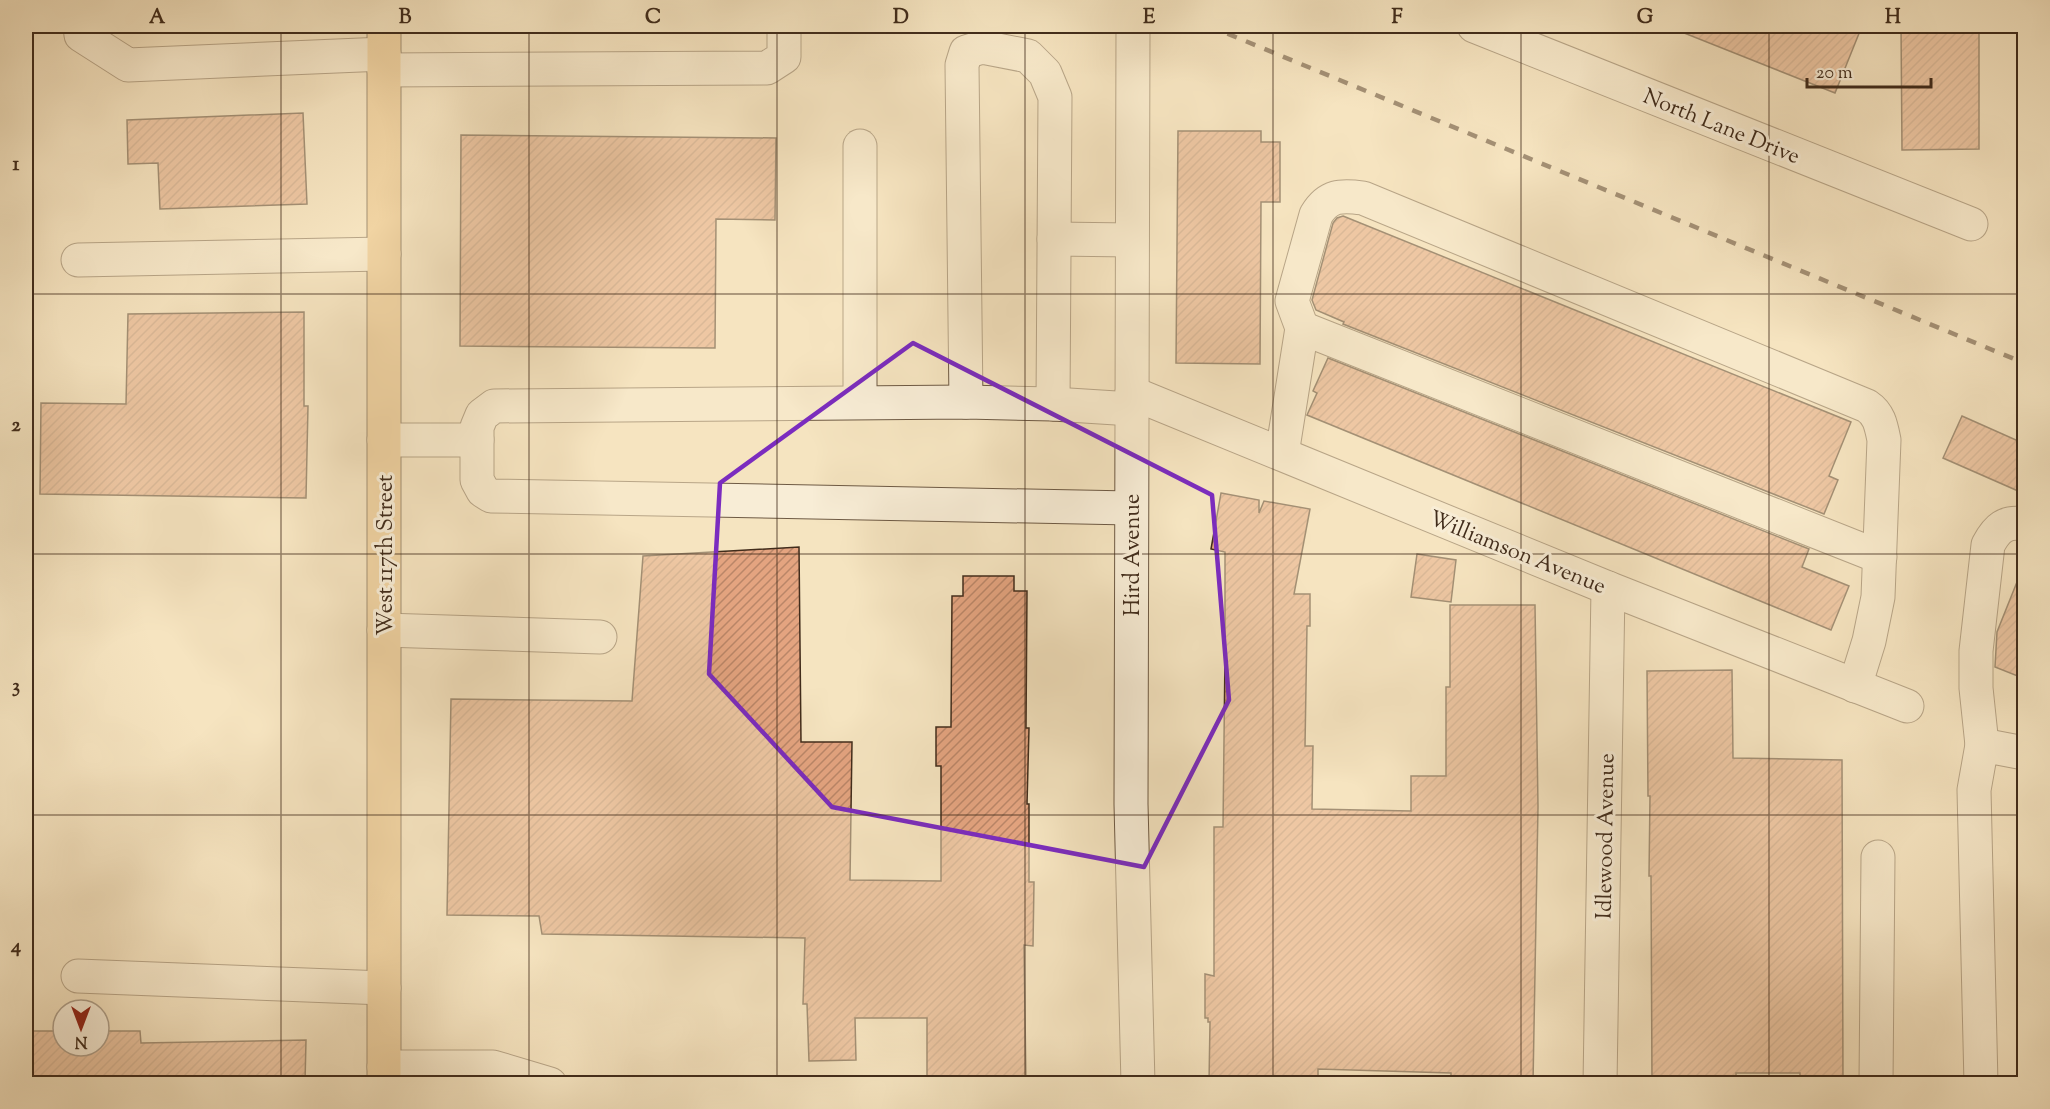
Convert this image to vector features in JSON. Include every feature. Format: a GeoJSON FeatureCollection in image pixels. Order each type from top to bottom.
{"type":"FeatureCollection","features":[{"type":"Feature","properties":{"kind":"main road","name":"West 117th Street"},"geometry":{"type":"LineString","coordinates":[[384,50],[384,1075]]}},
{"type":"Feature","properties":{"kind":"street"},"geometry":{"type":"LineString","coordinates":[[80,26],[81,35],[128,65],[384,50],[767,68],[784,57],[784,26]]}},
{"type":"Feature","properties":{"kind":"street","name":"Hird Avenue"},"geometry":{"type":"LineString","coordinates":[[1133,26],[1131,804],[1138,1083]]}},
{"type":"Feature","properties":{"kind":"street","name":"North Lane Drive"},"geometry":{"type":"LineString","coordinates":[[1474,26],[1971,224]]}},
{"type":"Feature","properties":{"kind":"street"},"geometry":{"type":"LineString","coordinates":[[966,402],[962,65],[966,52],[982,47],[1028,56],[1045,73],[1055,97],[1053,404]]}},
{"type":"Feature","properties":{"kind":"street"},"geometry":{"type":"LineString","coordinates":[[860,146],[860,402]]}},
{"type":"Feature","properties":{"kind":"street"},"geometry":{"type":"LineString","coordinates":[[1282,454],[1302,328],[1292,301],[1316,215],[1322,205],[1332,198],[1346,195],[1363,198],[1867,406],[1875,412],[1884,440],[1878,597],[1869,641],[1855,686]]}},
{"type":"Feature","properties":{"kind":"street"},"geometry":{"type":"LineString","coordinates":[[1054,239],[1132,240]]}},
{"type":"Feature","properties":{"kind":"street"},"geometry":{"type":"LineString","coordinates":[[78,261],[384,254]]}},
{"type":"Feature","properties":{"kind":"street"},"geometry":{"type":"LineString","coordinates":[[1302,328],[1880,557]]}},
{"type":"Feature","properties":{"kind":"street","name":"Williamson Avenue"},"geometry":{"type":"LineString","coordinates":[[1131,508],[491,496],[483,491],[477,480],[477,427],[482,415],[494,406],[860,402],[1053,404],[1132,401],[1282,454],[1608,588],[1907,706]]}},
{"type":"Feature","properties":{"kind":"street"},"geometry":{"type":"LineString","coordinates":[[384,440],[477,440]]}},
{"type":"Feature","properties":{"kind":"street"},"geometry":{"type":"LineString","coordinates":[[1981,1083],[1974,790],[1982,745],[1976,688],[1976,651],[1988,545],[1995,531],[2012,522],[2025,524]]}},
{"type":"Feature","properties":{"kind":"street","name":"Idlewood Avenue"},"geometry":{"type":"LineString","coordinates":[[1600,1083],[1608,588]]}},
{"type":"Feature","properties":{"kind":"street"},"geometry":{"type":"LineString","coordinates":[[384,630],[600,637]]}},
{"type":"Feature","properties":{"kind":"street"},"geometry":{"type":"LineString","coordinates":[[1982,745],[2025,753]]}},
{"type":"Feature","properties":{"kind":"street"},"geometry":{"type":"LineString","coordinates":[[1876,1083],[1878,857]]}},
{"type":"Feature","properties":{"kind":"street"},"geometry":{"type":"LineString","coordinates":[[78,976],[384,988]]}},
{"type":"Feature","properties":{"kind":"street"},"geometry":{"type":"LineString","coordinates":[[384,1075],[494,1075],[550,1083]]}},
{"type":"Feature","properties":{"kind":"highlighted area"},"geometry":{"type":"Polygon","coordinates":[[[913,343],[1212,495],[1229,700],[1144,867],[832,807],[709,674],[720,483],[913,343]]]}},
{"type":"Feature","properties":{"kind":"building"},"geometry":{"type":"Polygon","coordinates":[[[1669,26],[1862,26],[1835,93],[1669,26]]]}},
{"type":"Feature","properties":{"kind":"building"},"geometry":{"type":"Polygon","coordinates":[[[1901,26],[1979,26],[1979,149],[1902,150],[1901,26]]]}},
{"type":"Feature","properties":{"kind":"building"},"geometry":{"type":"Polygon","coordinates":[[[303,113],[307,204],[160,209],[158,163],[128,164],[127,120],[303,113]]]}},
{"type":"Feature","properties":{"kind":"building"},"geometry":{"type":"Polygon","coordinates":[[[1178,131],[1261,131],[1261,142],[1280,142],[1280,202],[1261,202],[1260,364],[1176,363],[1178,131]]]}},
{"type":"Feature","properties":{"kind":"building"},"geometry":{"type":"Polygon","coordinates":[[[461,135],[776,138],[775,220],[716,219],[715,348],[460,346],[461,135]]]}},
{"type":"Feature","properties":{"kind":"building"},"geometry":{"type":"Polygon","coordinates":[[[1343,216],[1851,422],[1829,476],[1838,480],[1824,514],[1343,324],[1344,322],[1316,310],[1312,300],[1333,223],[1337,218],[1343,216]]]}},
{"type":"Feature","properties":{"kind":"building"},"geometry":{"type":"Polygon","coordinates":[[[304,312],[304,406],[308,406],[306,498],[40,494],[41,403],[126,404],[128,314],[304,312]]]}},
{"type":"Feature","properties":{"kind":"building"},"geometry":{"type":"Polygon","coordinates":[[[1328,358],[1809,549],[1802,567],[1849,586],[1831,630],[1307,415],[1317,393],[1313,391],[1328,358]]]}},
{"type":"Feature","properties":{"kind":"building"},"geometry":{"type":"Polygon","coordinates":[[[1962,416],[2025,444],[2025,494],[1943,458],[1962,416]]]}},
{"type":"Feature","properties":{"kind":"building"},"geometry":{"type":"Polygon","coordinates":[[[1221,493],[1259,500],[1259,513],[1264,501],[1310,509],[1294,594],[1310,594],[1310,626],[1307,626],[1305,746],[1313,746],[1312,809],[1411,811],[1411,776],[1446,776],[1446,687],[1450,687],[1450,605],[1535,605],[1538,807],[1533,1083],[1451,1083],[1451,1073],[1318,1069],[1318,1083],[1209,1083],[1210,1022],[1208,1018],[1205,1018],[1205,974],[1214,976],[1214,827],[1223,827],[1225,654],[1225,552],[1211,549],[1221,493]]]}},
{"type":"Feature","properties":{"kind":"building"},"geometry":{"type":"Polygon","coordinates":[[[799,547],[801,742],[852,742],[850,880],[941,881],[941,766],[936,766],[936,727],[951,727],[952,596],[963,596],[963,576],[1014,576],[1014,591],[1027,591],[1026,728],[1029,728],[1027,804],[1029,804],[1029,882],[1034,882],[1033,946],[1024,945],[1026,1083],[927,1083],[927,1018],[855,1018],[856,1060],[809,1061],[807,1004],[803,1004],[805,938],[542,934],[539,916],[447,915],[451,699],[632,701],[643,556],[799,547]]]}},
{"type":"Feature","properties":{"kind":"building"},"geometry":{"type":"Polygon","coordinates":[[[1417,554],[1456,560],[1451,602],[1411,597],[1417,554]]]}},
{"type":"Feature","properties":{"kind":"building"},"geometry":{"type":"Polygon","coordinates":[[[2023,567],[2025,568],[2025,679],[1995,667],[1997,632],[2023,567]]]}},
{"type":"Feature","properties":{"kind":"building"},"geometry":{"type":"Polygon","coordinates":[[[1732,670],[1733,758],[1842,760],[1843,1083],[1800,1083],[1800,1073],[1736,1073],[1736,1083],[1652,1083],[1647,671],[1732,670]]]}},
{"type":"Feature","properties":{"kind":"building"},"geometry":{"type":"Polygon","coordinates":[[[26,1031],[51,1031],[51,1058],[111,1058],[111,1031],[140,1031],[141,1043],[306,1040],[305,1083],[26,1083],[26,1031]]]}},
{"type":"Feature","properties":{"kind":"railway"},"geometry":{"type":"LineString","coordinates":[[1209,26],[2024,363]]}}]}
